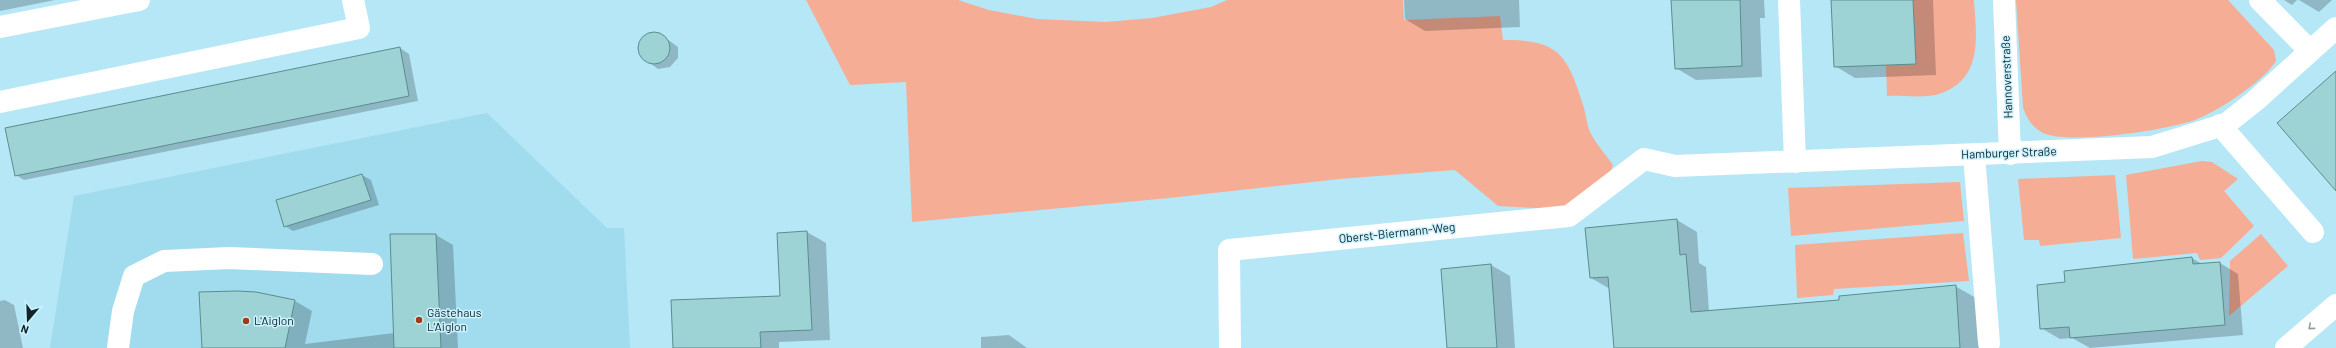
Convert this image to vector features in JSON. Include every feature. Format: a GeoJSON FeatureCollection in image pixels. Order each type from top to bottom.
{"type":"FeatureCollection","features":[{"type":"Feature","properties":{"kind":"main road"},"geometry":{"type":"LineString","coordinates":[[0,27],[139,0]]}},
{"type":"Feature","properties":{"kind":"main road"},"geometry":{"type":"LineString","coordinates":[[0,102],[359,28],[353,0]]}},
{"type":"Feature","properties":{"kind":"main road"},"geometry":{"type":"LineString","coordinates":[[1789,0],[1795,162]]}},
{"type":"Feature","properties":{"kind":"main road","name":"Hannoverstraße"},"geometry":{"type":"LineString","coordinates":[[2004,0],[2010,154]]}},
{"type":"Feature","properties":{"kind":"main road"},"geometry":{"type":"LineString","coordinates":[[2260,0],[2310,51]]}},
{"type":"Feature","properties":{"kind":"main road","name":"Hamburger Straße"},"geometry":{"type":"LineString","coordinates":[[1644,159],[1675,166],[1974,154],[2010,154],[2152,147],[2226,124],[2255,101],[2336,28]]}},
{"type":"Feature","properties":{"kind":"main road"},"geometry":{"type":"LineString","coordinates":[[2220,126],[2313,232]]}},
{"type":"Feature","properties":{"kind":"main road"},"geometry":{"type":"LineString","coordinates":[[1974,154],[1989,343]]}},
{"type":"Feature","properties":{"kind":"main road","name":"Oberst-Biermann-Weg"},"geometry":{"type":"LineString","coordinates":[[1230,348],[1229,250],[1569,216],[1644,159]]}},
{"type":"Feature","properties":{"kind":"main road"},"geometry":{"type":"LineString","coordinates":[[118,348],[123,311],[134,276],[164,261],[229,258],[372,264]]}},
{"type":"Feature","properties":{"kind":"main road"},"geometry":{"type":"LineString","coordinates":[[2286,348],[2336,305]]}},
{"type":"Feature","properties":{"kind":"shaded area"},"geometry":{"type":"Polygon","coordinates":[[[806,0],[958,0],[989,10],[1037,19],[1106,22],[1152,18],[1211,7],[1227,0],[1403,0],[1404,20],[1500,16],[1503,40],[1538,43],[1559,54],[1567,64],[1578,90],[1590,132],[1613,165],[1609,175],[1569,210],[1498,206],[1455,170],[1339,179],[1169,198],[912,222],[906,82],[850,85],[806,0]]]}},
{"type":"Feature","properties":{"kind":"shaded area"},"geometry":{"type":"Polygon","coordinates":[[[1913,0],[1974,0],[1976,41],[1971,66],[1965,77],[1956,86],[1942,93],[1929,96],[1887,96],[1886,65],[1916,64],[1913,0]]]}},
{"type":"Feature","properties":{"kind":"shaded area"},"geometry":{"type":"Polygon","coordinates":[[[2016,0],[2228,0],[2274,50],[2276,61],[2270,69],[2251,87],[2216,110],[2195,120],[2141,132],[2095,137],[2056,136],[2043,133],[2033,125],[2026,115],[2023,107],[2016,0]]]}},
{"type":"Feature","properties":{"kind":"shaded area"},"geometry":{"type":"Polygon","coordinates":[[[487,113],[607,228],[624,228],[630,348],[50,348],[74,196],[487,113]]]}},
{"type":"Feature","properties":{"kind":"shaded area"},"geometry":{"type":"Polygon","coordinates":[[[2202,161],[2212,162],[2238,179],[2224,191],[2254,226],[2221,258],[2200,260],[2197,253],[2133,259],[2126,175],[2202,161]]]}},
{"type":"Feature","properties":{"kind":"shaded area"},"geometry":{"type":"Polygon","coordinates":[[[2115,175],[2121,238],[2040,246],[2039,240],[2024,240],[2018,179],[2115,175]]]}},
{"type":"Feature","properties":{"kind":"shaded area"},"geometry":{"type":"Polygon","coordinates":[[[1960,182],[1964,221],[1791,236],[1788,188],[1960,182]]]}},
{"type":"Feature","properties":{"kind":"shaded area"},"geometry":{"type":"Polygon","coordinates":[[[1963,233],[1969,281],[1834,289],[1833,295],[1797,298],[1795,245],[1963,233]]]}},
{"type":"Feature","properties":{"kind":"shaded area"},"geometry":{"type":"Polygon","coordinates":[[[2261,234],[2288,266],[2229,316],[2230,261],[2261,234]]]}},
{"type":"Feature","properties":{"kind":"building"},"geometry":{"type":"Polygon","coordinates":[[[1671,0],[1740,0],[1742,66],[1675,69],[1671,0]]]}},
{"type":"Feature","properties":{"kind":"building"},"geometry":{"type":"Polygon","coordinates":[[[1831,0],[1913,0],[1916,64],[1834,67],[1831,0]]]}},
{"type":"Feature","properties":{"kind":"building"},"geometry":{"type":"Polygon","coordinates":[[[654,32],[663,35],[667,39],[670,48],[667,57],[663,61],[654,64],[645,61],[641,57],[638,48],[641,39],[645,35],[654,32]]]}},
{"type":"Feature","properties":{"kind":"building"},"geometry":{"type":"Polygon","coordinates":[[[400,47],[409,96],[15,176],[5,128],[400,47]]]}},
{"type":"Feature","properties":{"kind":"building"},"geometry":{"type":"Polygon","coordinates":[[[2336,71],[2336,191],[2277,123],[2336,71]]]}},
{"type":"Feature","properties":{"kind":"building"},"geometry":{"type":"Polygon","coordinates":[[[362,174],[371,200],[284,227],[276,200],[362,174]]]}},
{"type":"Feature","properties":{"kind":"building"},"geometry":{"type":"Polygon","coordinates":[[[1677,219],[1680,255],[1686,254],[1691,312],[1839,300],[1839,296],[1956,285],[1960,348],[1614,348],[1608,277],[1590,278],[1585,228],[1677,219]]]}},
{"type":"Feature","properties":{"kind":"building"},"geometry":{"type":"Polygon","coordinates":[[[807,231],[812,330],[760,332],[761,348],[673,348],[671,300],[780,296],[777,233],[807,231]]]}},
{"type":"Feature","properties":{"kind":"building"},"geometry":{"type":"Polygon","coordinates":[[[390,234],[436,234],[441,348],[394,348],[390,234]]]}},
{"type":"Feature","properties":{"kind":"building"},"geometry":{"type":"Polygon","coordinates":[[[2192,257],[2193,264],[2220,262],[2225,325],[2070,338],[2069,327],[2040,329],[2037,285],[2065,282],[2064,271],[2192,257]]]}},
{"type":"Feature","properties":{"kind":"building"},"geometry":{"type":"Polygon","coordinates":[[[1491,264],[1497,348],[1447,348],[1441,269],[1491,264]]]}},
{"type":"Feature","properties":{"kind":"building","name":"L'Aiglon"},"geometry":{"type":"Polygon","coordinates":[[[199,292],[256,292],[295,300],[285,348],[202,348],[199,292]]]}},
{"type":"Feature","properties":{"kind":"place","name":"Gästehaus L’Aiglon"},"geometry":{"type":"Point","coordinates":[419,320]}},
{"type":"Feature","properties":{"kind":"place","name":"L'Aiglon"},"geometry":{"type":"Point","coordinates":[246,321]}}]}
